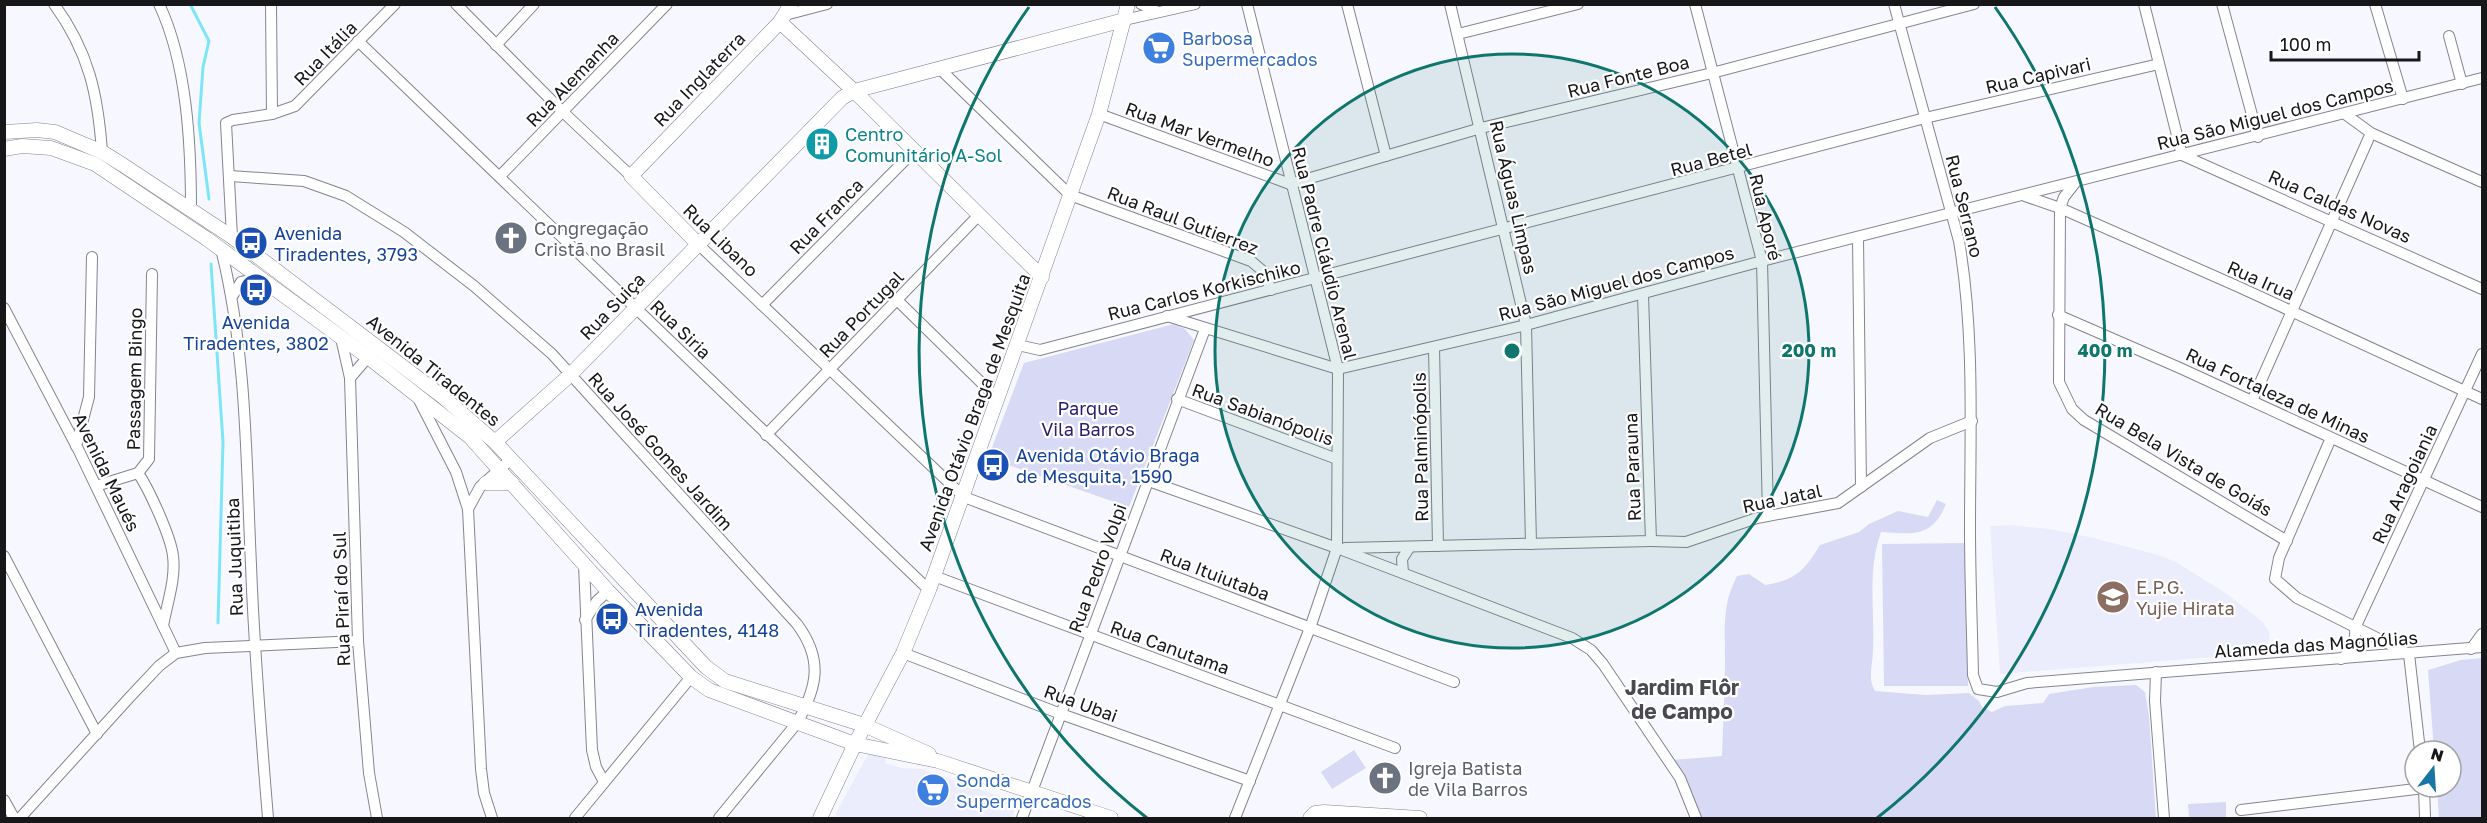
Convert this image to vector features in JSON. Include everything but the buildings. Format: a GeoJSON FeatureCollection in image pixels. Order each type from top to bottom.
{"type":"FeatureCollection","features":[{"type":"Feature","properties":{"kind":"main road","name":"Avenida Otávio Braga de Mesquita"},"geometry":{"type":"LineString","coordinates":[[820,819],[864,725],[903,653],[929,590],[1018,345],[1098,114],[1128,4]]}},
{"type":"Feature","properties":{"kind":"main road"},"geometry":{"type":"LineString","coordinates":[[785,14],[854,91],[1042,277]]}},
{"type":"Feature","properties":{"kind":"main road","name":"Rua Inglaterra"},"geometry":{"type":"LineString","coordinates":[[631,176],[785,14]]}},
{"type":"Feature","properties":{"kind":"main road"},"geometry":{"type":"LineString","coordinates":[[854,91],[1124,20]]}},
{"type":"Feature","properties":{"kind":"main road","name":"Rua Suiça"},"geometry":{"type":"LineString","coordinates":[[495,442],[570,375],[835,104],[854,91]]}},
{"type":"Feature","properties":{"kind":"main road","name":"Avenida Tiradentes"},"geometry":{"type":"LineString","coordinates":[[4,132],[46,130],[69,137],[102,152],[232,237],[472,420],[706,668],[725,681],[864,725],[929,754],[938,761]]}},
{"type":"Feature","properties":{"kind":"main road","name":"Avenida Tiradentes"},"geometry":{"type":"LineString","coordinates":[[4,149],[35,146],[81,157],[120,179],[221,249],[368,357],[470,437],[608,591],[691,677],[708,690],[855,744],[938,761]]}},
{"type":"Feature","properties":{"kind":"main road","name":"Rua Libano"},"geometry":{"type":"LineString","coordinates":[[631,176],[697,243]]}},
{"type":"Feature","properties":{"kind":"main road"},"geometry":{"type":"LineString","coordinates":[[486,483],[512,483]]}},
{"type":"Feature","properties":{"kind":"main road"},"geometry":{"type":"LineString","coordinates":[[938,761],[1033,790],[1111,819]]}},
{"type":"Feature","properties":{"kind":"main road"},"geometry":{"type":"LineString","coordinates":[[1310,819],[1315,813],[1324,812],[1420,819]]}},
{"type":"Feature","properties":{"kind":"street"},"geometry":{"type":"LineString","coordinates":[[54,4],[84,54],[99,117],[102,152]]}},
{"type":"Feature","properties":{"kind":"street"},"geometry":{"type":"LineString","coordinates":[[159,4],[165,19],[184,96],[191,169],[191,209]]}},
{"type":"Feature","properties":{"kind":"street"},"geometry":{"type":"LineString","coordinates":[[271,4],[272,114]]}},
{"type":"Feature","properties":{"kind":"street","name":"Rua Itália"},"geometry":{"type":"LineString","coordinates":[[230,176],[226,123],[272,114],[300,102],[395,4]]}},
{"type":"Feature","properties":{"kind":"street","name":"Rua Libano"},"geometry":{"type":"LineString","coordinates":[[456,4],[563,112],[631,176]]}},
{"type":"Feature","properties":{"kind":"street"},"geometry":{"type":"LineString","coordinates":[[496,45],[534,4]]}},
{"type":"Feature","properties":{"kind":"street","name":"Rua Alemanha"},"geometry":{"type":"LineString","coordinates":[[500,176],[667,4]]}},
{"type":"Feature","properties":{"kind":"street"},"geometry":{"type":"LineString","coordinates":[[785,14],[827,4]]}},
{"type":"Feature","properties":{"kind":"street"},"geometry":{"type":"LineString","coordinates":[[1141,4],[1158,12]]}},
{"type":"Feature","properties":{"kind":"street"},"geometry":{"type":"LineString","coordinates":[[1124,20],[1195,4]]}},
{"type":"Feature","properties":{"kind":"street","name":"Rua Padre Cláudio Arenal"},"geometry":{"type":"LineString","coordinates":[[1235,819],[1310,628],[1338,548],[1338,369],[1290,184],[1247,4]]}},
{"type":"Feature","properties":{"kind":"street"},"geometry":{"type":"LineString","coordinates":[[1347,4],[1386,156]]}},
{"type":"Feature","properties":{"kind":"street","name":"Rua Águas Limpas"},"geometry":{"type":"LineString","coordinates":[[1450,4],[1526,325],[1531,544]]}},
{"type":"Feature","properties":{"kind":"street"},"geometry":{"type":"LineString","coordinates":[[1458,34],[1578,4]]}},
{"type":"Feature","properties":{"kind":"street","name":"Rua Aporé"},"geometry":{"type":"LineString","coordinates":[[1695,4],[1762,261],[1768,515]]}},
{"type":"Feature","properties":{"kind":"street","name":"Rua Serrano"},"geometry":{"type":"LineString","coordinates":[[1894,4],[1951,214],[1964,278],[1972,421],[1970,530],[1973,675],[1978,689],[1996,692],[2027,683],[2156,672]]}},
{"type":"Feature","properties":{"kind":"street","name":"Rua Fonte Boa"},"geometry":{"type":"LineString","coordinates":[[1290,184],[1481,128],[1712,73],[1974,4]]}},
{"type":"Feature","properties":{"kind":"street"},"geometry":{"type":"LineString","coordinates":[[2144,4],[2182,155]]}},
{"type":"Feature","properties":{"kind":"street"},"geometry":{"type":"LineString","coordinates":[[2223,4],[2258,137]]}},
{"type":"Feature","properties":{"kind":"street"},"geometry":{"type":"LineString","coordinates":[[2375,4],[2403,99]]}},
{"type":"Feature","properties":{"kind":"street"},"geometry":{"type":"LineString","coordinates":[[2449,36],[2462,84]]}},
{"type":"Feature","properties":{"kind":"street","name":"Rua Siria"},"geometry":{"type":"LineString","coordinates":[[358,41],[929,590]]}},
{"type":"Feature","properties":{"kind":"street","name":"Rua Capivari"},"geometry":{"type":"LineString","coordinates":[[1925,118],[2159,64]]}},
{"type":"Feature","properties":{"kind":"street"},"geometry":{"type":"LineString","coordinates":[[940,69],[1070,195]]}},
{"type":"Feature","properties":{"kind":"street","name":"Rua São Miguel dos Campos"},"geometry":{"type":"LineString","coordinates":[[1167,316],[1338,369],[1644,295],[1762,261],[2258,137],[2482,78]]}},
{"type":"Feature","properties":{"kind":"street","name":"Rua Mar Vermelho"},"geometry":{"type":"LineString","coordinates":[[1098,114],[1290,184]]}},
{"type":"Feature","properties":{"kind":"street"},"geometry":{"type":"LineString","coordinates":[[2345,114],[2371,133],[2482,182]]}},
{"type":"Feature","properties":{"kind":"street","name":"Rua Betel"},"geometry":{"type":"LineString","coordinates":[[1504,230],[1925,118]]}},
{"type":"Feature","properties":{"kind":"street"},"geometry":{"type":"LineString","coordinates":[[2252,401],[2371,133]]}},
{"type":"Feature","properties":{"kind":"street"},"geometry":{"type":"LineString","coordinates":[[2217,146],[2214,159],[2220,171]]}},
{"type":"Feature","properties":{"kind":"street","name":"Rua Franca"},"geometry":{"type":"LineString","coordinates":[[762,305],[914,151]]}},
{"type":"Feature","properties":{"kind":"street","name":"Rua Caldas Novas"},"geometry":{"type":"LineString","coordinates":[[2182,155],[2331,220],[2482,290]]}},
{"type":"Feature","properties":{"kind":"street"},"geometry":{"type":"LineString","coordinates":[[230,176],[232,237]]}},
{"type":"Feature","properties":{"kind":"street","name":"Rua José Gomes Jardim"},"geometry":{"type":"LineString","coordinates":[[230,176],[304,181],[367,207],[474,286],[532,334],[787,612],[807,637],[816,671],[806,707],[797,723],[719,819]]}},
{"type":"Feature","properties":{"kind":"street"},"geometry":{"type":"LineString","coordinates":[[2061,208],[2064,197],[2076,182]]}},
{"type":"Feature","properties":{"kind":"street","name":"Rua Raul Gutierrez"},"geometry":{"type":"LineString","coordinates":[[1070,195],[1251,261],[1264,272],[1271,290]]}},
{"type":"Feature","properties":{"kind":"street","name":"Rua Irua"},"geometry":{"type":"LineString","coordinates":[[2025,195],[2061,208],[2482,399]]}},
{"type":"Feature","properties":{"kind":"street","name":"Rua Bela Vista de Goiás"},"geometry":{"type":"LineString","coordinates":[[2061,208],[2059,382],[2072,409],[2142,455],[2287,541]]}},
{"type":"Feature","properties":{"kind":"street","name":"Rua Portugal"},"geometry":{"type":"LineString","coordinates":[[766,435],[979,215]]}},
{"type":"Feature","properties":{"kind":"street","name":"Rua Carlos Korkischiko"},"geometry":{"type":"LineString","coordinates":[[1018,345],[1040,350],[1504,230]]}},
{"type":"Feature","properties":{"kind":"street"},"geometry":{"type":"LineString","coordinates":[[1858,238],[1861,487]]}},
{"type":"Feature","properties":{"kind":"street","name":"Rua Libano"},"geometry":{"type":"LineString","coordinates":[[697,243],[964,497]]}},
{"type":"Feature","properties":{"kind":"street","name":"Rua Juquitiba"},"geometry":{"type":"LineString","coordinates":[[221,249],[233,295],[244,388],[254,646],[268,819]]}},
{"type":"Feature","properties":{"kind":"street"},"geometry":{"type":"LineString","coordinates":[[76,446],[89,398],[92,257]]}},
{"type":"Feature","properties":{"kind":"street","name":"Passagem Bingo"},"geometry":{"type":"LineString","coordinates":[[96,486],[138,473],[149,459],[152,274]]}},
{"type":"Feature","properties":{"kind":"street"},"geometry":{"type":"LineString","coordinates":[[233,295],[241,282],[261,278]]}},
{"type":"Feature","properties":{"kind":"street","name":"Rua Parauna"},"geometry":{"type":"LineString","coordinates":[[1338,548],[1651,541],[1644,295]]}},
{"type":"Feature","properties":{"kind":"street"},"geometry":{"type":"LineString","coordinates":[[898,301],[998,399]]}},
{"type":"Feature","properties":{"kind":"street","name":"Avenida Maués"},"geometry":{"type":"LineString","coordinates":[[4,308],[96,486],[176,653]]}},
{"type":"Feature","properties":{"kind":"street","name":"Rua Fortaleza de Minas"},"geometry":{"type":"LineString","coordinates":[[2058,315],[2482,507]]}},
{"type":"Feature","properties":{"kind":"street","name":"Rua Pedro Volpi"},"geometry":{"type":"LineString","coordinates":[[1022,819],[1204,329]]}},
{"type":"Feature","properties":{"kind":"street","name":"Rua Piraí do Sul"},"geometry":{"type":"LineString","coordinates":[[341,338],[350,378],[358,641],[369,773],[377,819]]}},
{"type":"Feature","properties":{"kind":"street","name":"Rua Palminópolis"},"geometry":{"type":"LineString","coordinates":[[1434,347],[1438,546]]}},
{"type":"Feature","properties":{"kind":"street","name":"Rua Aragoiania"},"geometry":{"type":"LineString","coordinates":[[2341,659],[2350,653],[2354,645],[2355,628],[2482,354]]}},
{"type":"Feature","properties":{"kind":"street"},"geometry":{"type":"LineString","coordinates":[[350,378],[368,357]]}},
{"type":"Feature","properties":{"kind":"street"},"geometry":{"type":"LineString","coordinates":[[418,397],[444,444],[468,509],[481,769],[484,793],[492,819]]}},
{"type":"Feature","properties":{"kind":"street","name":"Rua Sabianópolis"},"geometry":{"type":"LineString","coordinates":[[1177,399],[1337,459]]}},
{"type":"Feature","properties":{"kind":"street","name":"Rua Jatal"},"geometry":{"type":"LineString","coordinates":[[1651,541],[1686,542],[1768,515],[1830,506],[1930,438],[1972,421]]}},
{"type":"Feature","properties":{"kind":"street"},"geometry":{"type":"LineString","coordinates":[[2331,438],[2275,570],[2276,579],[2297,598],[2409,654],[2419,739]]}},
{"type":"Feature","properties":{"kind":"street"},"geometry":{"type":"LineString","coordinates":[[468,509],[476,492],[511,459]]}},
{"type":"Feature","properties":{"kind":"street"},"geometry":{"type":"LineString","coordinates":[[138,473],[150,494],[173,554],[172,579],[163,626]]}},
{"type":"Feature","properties":{"kind":"street"},"geometry":{"type":"LineString","coordinates":[[1146,480],[1338,548],[1572,638],[1591,650],[1603,664],[1680,778],[1696,819]]}},
{"type":"Feature","properties":{"kind":"street","name":"Rua Ituiutaba"},"geometry":{"type":"LineString","coordinates":[[964,497],[1454,682]]}},
{"type":"Feature","properties":{"kind":"street"},"geometry":{"type":"LineString","coordinates":[[1403,573],[1402,559],[1409,548]]}},
{"type":"Feature","properties":{"kind":"street"},"geometry":{"type":"LineString","coordinates":[[4,556],[97,734]]}},
{"type":"Feature","properties":{"kind":"street"},"geometry":{"type":"LineString","coordinates":[[584,565],[592,750],[596,767],[604,782]]}},
{"type":"Feature","properties":{"kind":"street","name":"Rua Canutama"},"geometry":{"type":"LineString","coordinates":[[934,576],[1395,748]]}},
{"type":"Feature","properties":{"kind":"street"},"geometry":{"type":"LineString","coordinates":[[585,620],[597,601],[608,591]]}},
{"type":"Feature","properties":{"kind":"street"},"geometry":{"type":"LineString","coordinates":[[2479,648],[2482,634]]}},
{"type":"Feature","properties":{"kind":"street"},"geometry":{"type":"LineString","coordinates":[[20,819],[159,666],[176,653],[205,648],[358,641]]}},
{"type":"Feature","properties":{"kind":"street","name":"Alameda das Magnólias"},"geometry":{"type":"LineString","coordinates":[[2156,672],[2479,648]]}},
{"type":"Feature","properties":{"kind":"street","name":"Rua Ubai"},"geometry":{"type":"LineString","coordinates":[[903,653],[1061,714],[1250,780]]}},
{"type":"Feature","properties":{"kind":"street"},"geometry":{"type":"LineString","coordinates":[[2156,672],[2155,701],[2164,819]]}},
{"type":"Feature","properties":{"kind":"street"},"geometry":{"type":"LineString","coordinates":[[575,819],[691,677]]}},
{"type":"Feature","properties":{"kind":"street"},"geometry":{"type":"LineString","coordinates":[[2241,810],[2403,791]]}},
{"type":"Feature","properties":{"kind":"street"},"geometry":{"type":"LineString","coordinates":[[2425,799],[2426,819]]}},
{"type":"Feature","properties":{"kind":"street"},"geometry":{"type":"LineString","coordinates":[[4,800],[14,819]]}},
{"type":"Feature","properties":{"kind":"shaded area","name":"E.P.G. Yujie Hirata"},"geometry":{"type":"Polygon","coordinates":[[[2010,525],[2050,529],[2094,538],[2176,562],[2227,594],[2263,622],[2270,634],[2267,647],[2251,654],[2000,674],[1990,526],[2010,525]]]}},
{"type":"Feature","properties":{"kind":"shaded area"},"geometry":{"type":"Polygon","coordinates":[[[872,754],[886,757],[885,763],[901,768],[922,769],[1016,802],[1013,818],[844,818],[835,815],[867,756],[872,754]]]}},
{"type":"Feature","properties":{"kind":"green space","name":"Parque Vila Barros"},"geometry":{"type":"Polygon","coordinates":[[[1174,324],[1185,329],[1194,340],[1129,507],[988,458],[1024,363],[1174,324]]]}},
{"type":"Feature","properties":{"kind":"green space"},"geometry":{"type":"Polygon","coordinates":[[[1937,500],[1946,504],[1941,515],[1935,523],[1921,532],[1881,532],[1874,561],[1872,591],[1871,676],[1875,691],[1926,695],[1969,693],[1979,701],[1982,707],[1992,712],[2005,706],[2043,703],[2049,694],[2093,687],[2136,685],[2145,692],[2149,716],[2156,818],[1702,818],[1672,760],[1722,756],[1725,616],[1732,586],[1737,576],[1749,574],[1765,585],[1792,577],[1804,568],[1820,545],[1859,532],[1869,524],[1898,511],[1928,517],[1937,500]]]}},
{"type":"Feature","properties":{"kind":"green space"},"geometry":{"type":"Polygon","coordinates":[[[1966,543],[1968,686],[1884,686],[1882,544],[1966,543]]]}},
{"type":"Feature","properties":{"kind":"green space"},"geometry":{"type":"Polygon","coordinates":[[[2482,658],[2482,818],[2439,818],[2438,799],[2463,799],[2463,739],[2433,739],[2428,670],[2461,660],[2482,658]]]}},
{"type":"Feature","properties":{"kind":"green space"},"geometry":{"type":"Polygon","coordinates":[[[1354,750],[1366,768],[1332,789],[1321,772],[1354,750]]]}},
{"type":"Feature","properties":{"kind":"green space"},"geometry":{"type":"Polygon","coordinates":[[[2226,802],[2226,818],[2189,818],[2188,804],[2226,802]]]}},
{"type":"Feature","properties":{"kind":"waterway"},"geometry":{"type":"LineString","coordinates":[[190,4],[209,41],[203,67],[199,123],[209,199]]}},
{"type":"Feature","properties":{"kind":"waterway"},"geometry":{"type":"LineString","coordinates":[[211,264],[223,442],[218,623]]}},
{"type":"Feature","properties":{"kind":"place","name":"Barbosa Supermercados"},"geometry":{"type":"Point","coordinates":[1159,48]}},
{"type":"Feature","properties":{"kind":"place","name":"Centro Comunitário A-Sol"},"geometry":{"type":"Point","coordinates":[822,144]}},
{"type":"Feature","properties":{"kind":"place","name":"Congregação Cristã no Brasil"},"geometry":{"type":"Point","coordinates":[511,238]}},
{"type":"Feature","properties":{"kind":"place","name":"Avenida Tiradentes, 3793"},"geometry":{"type":"Point","coordinates":[251,243]}},
{"type":"Feature","properties":{"kind":"place","name":"Avenida Tiradentes, 3802"},"geometry":{"type":"Point","coordinates":[256,290]}},
{"type":"Feature","properties":{"kind":"place","name":"Avenida Otávio Braga de Mesquita, 1590"},"geometry":{"type":"Point","coordinates":[993,465]}},
{"type":"Feature","properties":{"kind":"place","name":"E.P.G. Yujie Hirata"},"geometry":{"type":"Point","coordinates":[2113,597]}},
{"type":"Feature","properties":{"kind":"place","name":"Avenida Tiradentes, 4148"},"geometry":{"type":"Point","coordinates":[612,619]}},
{"type":"Feature","properties":{"kind":"place","name":"Igreja Batista de Vila Barros"},"geometry":{"type":"Point","coordinates":[1385,778]}},
{"type":"Feature","properties":{"kind":"place","name":"Sonda Supermercados"},"geometry":{"type":"Point","coordinates":[933,790]}},
{"type":"Feature","properties":{"kind":"district","name":"Jardim Flôr de Campo"},"geometry":{"type":"Point","coordinates":[1682,699]}}]}
